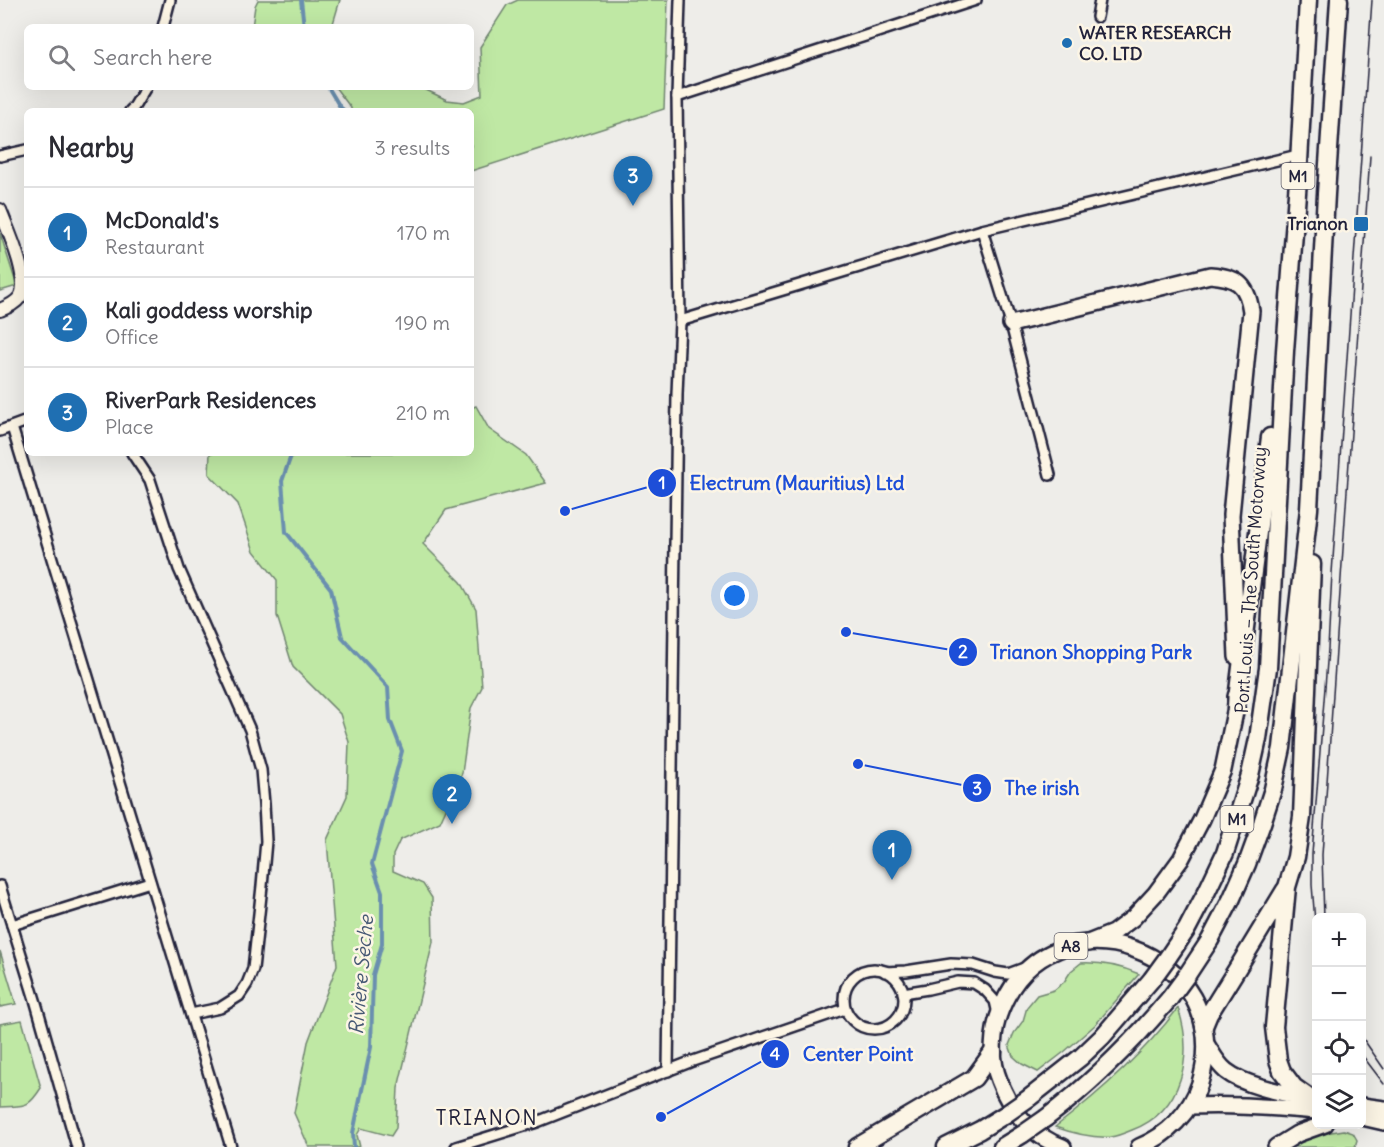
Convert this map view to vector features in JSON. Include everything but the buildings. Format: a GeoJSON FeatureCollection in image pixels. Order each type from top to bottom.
{"type":"FeatureCollection","features":[{"type":"Feature","properties":{"kind":"highway","name":"Port Louis – The South Motorway"},"geometry":{"type":"LineString","coordinates":[[946,1147],[1006,1114],[1081,1057],[1102,1037],[1152,979],[1187,929],[1207,891],[1225,853],[1250,776],[1258,739],[1268,668],[1285,351],[1308,0]]}},
{"type":"Feature","properties":{"kind":"highway","name":"M1"},"geometry":{"type":"LineString","coordinates":[[1002,1147],[1046,1118],[1091,1082],[1140,1034],[1170,998],[1210,940],[1231,900],[1247,864],[1273,789],[1282,748],[1309,509],[1339,0]]}},
{"type":"Feature","properties":{"kind":"highway"},"geometry":{"type":"LineString","coordinates":[[1236,707],[1262,505],[1276,368],[1285,351]]}},
{"type":"Feature","properties":{"kind":"highway"},"geometry":{"type":"LineString","coordinates":[[1309,509],[1313,574],[1302,817],[1296,857],[1287,886],[1274,1027],[1278,1060],[1282,1071],[1294,1087],[1312,1101]]}},
{"type":"Feature","properties":{"kind":"highway"},"geometry":{"type":"LineString","coordinates":[[1204,1026],[1209,1014],[1287,886]]}},
{"type":"Feature","properties":{"kind":"highway"},"geometry":{"type":"LineString","coordinates":[[857,1147],[974,1078],[993,1052]]}},
{"type":"Feature","properties":{"kind":"main road"},"geometry":{"type":"LineString","coordinates":[[1011,324],[1210,275],[1227,276],[1234,280],[1240,284],[1250,298],[1251,311],[1231,514],[1237,655],[1236,707],[1223,770],[1202,819],[1181,859],[1156,893],[1133,918],[1113,933],[1088,943]]}},
{"type":"Feature","properties":{"kind":"main road","name":"A8"},"geometry":{"type":"LineString","coordinates":[[1063,1147],[1035,1132],[1018,1116],[1005,1096],[997,1075],[993,1052],[994,1034],[1004,1001],[1023,974],[1047,956],[1074,945],[1088,943],[1114,943],[1139,950],[1162,962],[1181,980],[1195,1002],[1204,1026],[1205,1066],[1190,1106],[1177,1122],[1160,1136],[1139,1147]]}},
{"type":"Feature","properties":{"kind":"main road","name":"A8"},"geometry":{"type":"LineString","coordinates":[[1206,1044],[1217,1062],[1226,1071],[1237,1077],[1312,1102]]}},
{"type":"Feature","properties":{"kind":"main road"},"geometry":{"type":"LineString","coordinates":[[1190,1106],[1312,1103]]}},
{"type":"Feature","properties":{"kind":"main road"},"geometry":{"type":"LineString","coordinates":[[1366,1107],[1384,1110]]}},
{"type":"Feature","properties":{"kind":"main road"},"geometry":{"type":"LineString","coordinates":[[1366,1118],[1384,1122]]}},
{"type":"Feature","properties":{"kind":"main road"},"geometry":{"type":"LineString","coordinates":[[1162,1147],[1177,1122]]}},
{"type":"Feature","properties":{"kind":"main road"},"geometry":{"type":"LineString","coordinates":[[1276,1147],[1297,1134],[1313,1129]]}},
{"type":"Feature","properties":{"kind":"street"},"geometry":{"type":"LineString","coordinates":[[164,24],[171,0]]}},
{"type":"Feature","properties":{"kind":"street"},"geometry":{"type":"LineString","coordinates":[[668,1071],[677,394],[680,321],[677,97],[680,0]]}},
{"type":"Feature","properties":{"kind":"street"},"geometry":{"type":"LineString","coordinates":[[677,97],[976,0]]}},
{"type":"Feature","properties":{"kind":"street"},"geometry":{"type":"LineString","coordinates":[[1097,17],[1100,0]]}},
{"type":"Feature","properties":{"kind":"street"},"geometry":{"type":"LineString","coordinates":[[134,108],[144,90]]}},
{"type":"Feature","properties":{"kind":"street"},"geometry":{"type":"LineString","coordinates":[[0,156],[24,151]]}},
{"type":"Feature","properties":{"kind":"street"},"geometry":{"type":"LineString","coordinates":[[680,321],[982,230],[1293,156]]}},
{"type":"Feature","properties":{"kind":"street"},"geometry":{"type":"LineString","coordinates":[[0,210],[22,271],[23,286],[20,296],[11,306],[0,310]]}},
{"type":"Feature","properties":{"kind":"street"},"geometry":{"type":"LineString","coordinates":[[982,230],[1011,324],[1050,475]]}},
{"type":"Feature","properties":{"kind":"street"},"geometry":{"type":"LineString","coordinates":[[0,431],[24,422]]}},
{"type":"Feature","properties":{"kind":"street"},"geometry":{"type":"LineString","coordinates":[[12,427],[231,1147]]}},
{"type":"Feature","properties":{"kind":"street"},"geometry":{"type":"LineString","coordinates":[[134,456],[150,480],[179,569],[250,730],[261,770],[266,841],[252,969],[247,984],[239,996],[220,1008],[191,1014]]}},
{"type":"Feature","properties":{"kind":"street"},"geometry":{"type":"LineString","coordinates":[[12,925],[150,882]]}},
{"type":"Feature","properties":{"kind":"street"},"geometry":{"type":"LineString","coordinates":[[0,886],[77,1147]]}},
{"type":"Feature","properties":{"kind":"street"},"geometry":{"type":"LineString","coordinates":[[885,972],[900,984],[904,1002],[902,1011],[891,1025],[882,1028],[864,1028],[850,1017],[844,1001],[852,979],[864,971],[872,969],[885,972],[906,971],[951,964],[973,964],[1008,975],[1035,963]]}},
{"type":"Feature","properties":{"kind":"street"},"geometry":{"type":"LineString","coordinates":[[903,993],[958,982],[974,983],[985,990],[995,1001],[998,1016]]}},
{"type":"Feature","properties":{"kind":"street"},"geometry":{"type":"LineString","coordinates":[[456,1147],[537,1122],[690,1062],[846,1009]]}},
{"type":"Feature","properties":{"kind":"green space"},"geometry":{"type":"Polygon","coordinates":[[[258,0],[340,0],[333,24],[252,24],[258,0]]]}},
{"type":"Feature","properties":{"kind":"green space"},"geometry":{"type":"Polygon","coordinates":[[[518,0],[668,0],[664,109],[474,170],[474,108],[351,108],[337,90],[426,90],[447,100],[464,102],[482,95],[480,47],[507,5],[518,0]]]}},
{"type":"Feature","properties":{"kind":"green space"},"geometry":{"type":"Polygon","coordinates":[[[0,233],[17,286],[0,291],[0,233]]]}},
{"type":"Feature","properties":{"kind":"green space"},"geometry":{"type":"Polygon","coordinates":[[[476,406],[489,429],[526,455],[546,483],[446,510],[423,544],[461,582],[476,609],[482,687],[471,708],[462,773],[440,822],[400,840],[393,855],[393,871],[423,884],[432,898],[433,942],[398,1088],[396,1128],[391,1136],[361,1128],[357,1135],[360,1147],[309,1147],[294,1113],[308,1042],[337,965],[327,840],[347,796],[349,742],[340,714],[293,667],[277,616],[277,580],[254,551],[238,504],[209,474],[210,456],[474,456],[474,407],[476,406]]]}},
{"type":"Feature","properties":{"kind":"green space"},"geometry":{"type":"Polygon","coordinates":[[[0,951],[16,1004],[0,1007],[0,951]]]}},
{"type":"Feature","properties":{"kind":"green space"},"geometry":{"type":"Polygon","coordinates":[[[1081,963],[1111,965],[1139,974],[1095,1025],[1038,1072],[1022,1064],[1013,1056],[1009,1045],[1023,1021],[1027,1007],[1037,995],[1054,990],[1081,963]]]}},
{"type":"Feature","properties":{"kind":"green space"},"geometry":{"type":"Polygon","coordinates":[[[1178,1008],[1185,1044],[1184,1062],[1180,1080],[1163,1110],[1149,1121],[1113,1137],[1089,1136],[1055,1127],[1121,1072],[1178,1008]]]}},
{"type":"Feature","properties":{"kind":"green space"},"geometry":{"type":"Polygon","coordinates":[[[22,1020],[41,1088],[32,1100],[24,1105],[0,1107],[0,1024],[22,1020]]]}},
{"type":"Feature","properties":{"kind":"green space"},"geometry":{"type":"Polygon","coordinates":[[[1344,1130],[1353,1133],[1357,1140],[1355,1147],[1293,1147],[1318,1135],[1344,1130]]]}},
{"type":"Feature","properties":{"kind":"waterway","name":"Rivière Sèche"},"geometry":{"type":"LineString","coordinates":[[301,0],[304,24]]}},
{"type":"Feature","properties":{"kind":"waterway","name":"Rivière Sèche"},"geometry":{"type":"LineString","coordinates":[[330,90],[341,108]]}},
{"type":"Feature","properties":{"kind":"waterway","name":"Rivière Sèche"},"geometry":{"type":"LineString","coordinates":[[291,456],[282,481],[286,532],[331,589],[342,637],[388,687],[390,720],[402,751],[372,864],[382,892],[382,944],[373,975],[371,1047],[353,1133],[354,1147]]}},
{"type":"Feature","properties":{"kind":"tram line"},"geometry":{"type":"LineString","coordinates":[[1314,913],[1312,854],[1372,0]]}},
{"type":"Feature","properties":{"kind":"tram line"},"geometry":{"type":"LineString","coordinates":[[1324,913],[1322,855],[1370,156]]}},
{"type":"Feature","properties":{"kind":"tram line"},"geometry":{"type":"LineString","coordinates":[[1366,1043],[1384,1069]]}},
{"type":"Feature","properties":{"kind":"tram line"},"geometry":{"type":"LineString","coordinates":[[1366,1060],[1384,1084]]}},
{"type":"Feature","properties":{"kind":"place","name":"WATER RESEARCH CO. LTD"},"geometry":{"type":"Point","coordinates":[1067,43]}},
{"type":"Feature","properties":{"kind":"place","name":"RiverPark Residences"},"geometry":{"type":"Point","coordinates":[633,206]}},
{"type":"Feature","properties":{"kind":"place","name":"Trianon"},"geometry":{"type":"Point","coordinates":[1361,224]}},
{"type":"Feature","properties":{"kind":"place","name":"Electrum (Mauritius) Ltd"},"geometry":{"type":"Point","coordinates":[565,511]}},
{"type":"Feature","properties":{"kind":"place","name":"Trianon Shopping Park"},"geometry":{"type":"Point","coordinates":[846,632]}},
{"type":"Feature","properties":{"kind":"place","name":"The irish"},"geometry":{"type":"Point","coordinates":[858,764]}},
{"type":"Feature","properties":{"kind":"place","name":"Kali goddess worship"},"geometry":{"type":"Point","coordinates":[452,824]}},
{"type":"Feature","properties":{"kind":"place","name":"McDonald's"},"geometry":{"type":"Point","coordinates":[892,880]}},
{"type":"Feature","properties":{"kind":"place","name":"Center Point"},"geometry":{"type":"Point","coordinates":[661,1117]}},
{"type":"Feature","properties":{"kind":"district","name":"TRIANON"},"geometry":{"type":"Point","coordinates":[487,1118]}}]}
